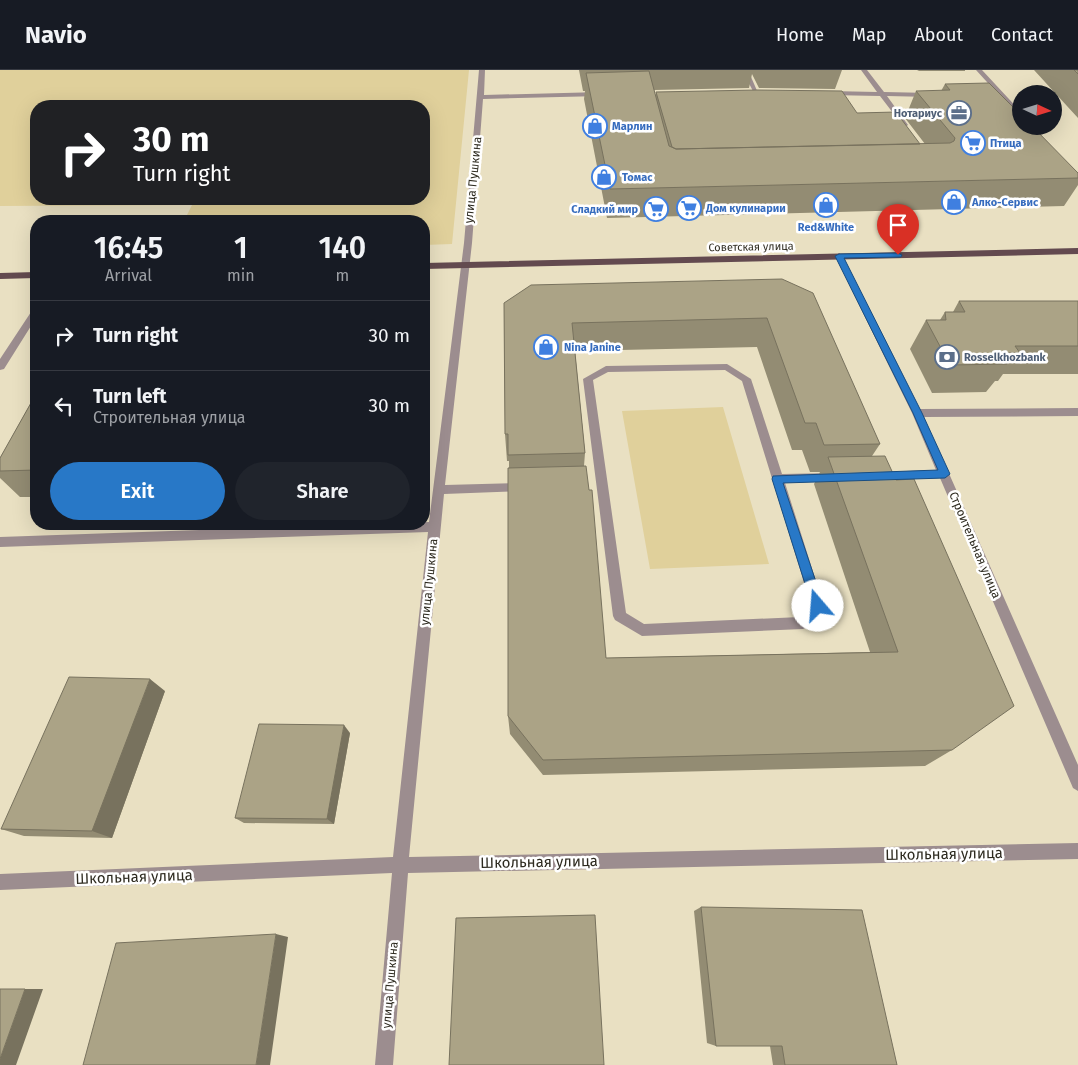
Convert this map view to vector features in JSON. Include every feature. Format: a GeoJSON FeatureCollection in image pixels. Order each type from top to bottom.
{"type":"FeatureCollection","features":[{"type":"Feature","properties":{"kind":"main road","name":"Советская улица"},"geometry":{"type":"LineString","coordinates":[[430,266],[1078,251]]}},
{"type":"Feature","properties":{"kind":"main road"},"geometry":{"type":"LineString","coordinates":[[0,276],[30,275]]}},
{"type":"Feature","properties":{"kind":"street","name":"улица Пушкина"},"geometry":{"type":"LineString","coordinates":[[384,1065],[400,865],[434,528],[464,265],[482,70]]}},
{"type":"Feature","properties":{"kind":"street"},"geometry":{"type":"LineString","coordinates":[[745,70],[756,92]]}},
{"type":"Feature","properties":{"kind":"street"},"geometry":{"type":"LineString","coordinates":[[864,70],[909,131]]}},
{"type":"Feature","properties":{"kind":"street"},"geometry":{"type":"LineString","coordinates":[[979,70],[1012,106]]}},
{"type":"Feature","properties":{"kind":"street"},"geometry":{"type":"LineString","coordinates":[[746,92],[766,92]]}},
{"type":"Feature","properties":{"kind":"street"},"geometry":{"type":"LineString","coordinates":[[824,93],[938,96]]}},
{"type":"Feature","properties":{"kind":"street"},"geometry":{"type":"LineString","coordinates":[[481,97],[611,94]]}},
{"type":"Feature","properties":{"kind":"street"},"geometry":{"type":"LineString","coordinates":[[994,97],[1004,97]]}},
{"type":"Feature","properties":{"kind":"street","name":"Строительная улица"},"geometry":{"type":"LineString","coordinates":[[839,256],[945,474],[1078,783]]}},
{"type":"Feature","properties":{"kind":"street"},"geometry":{"type":"LineString","coordinates":[[0,367],[30,320]]}},
{"type":"Feature","properties":{"kind":"street"},"geometry":{"type":"LineString","coordinates":[[727,367],[746,379],[777,479],[818,606],[803,623],[642,630],[620,616],[597,485],[588,379],[606,369],[727,367]]}},
{"type":"Feature","properties":{"kind":"street"},"geometry":{"type":"LineString","coordinates":[[917,413],[1078,412]]}},
{"type":"Feature","properties":{"kind":"street"},"geometry":{"type":"LineString","coordinates":[[866,476],[945,474]]}},
{"type":"Feature","properties":{"kind":"street"},"geometry":{"type":"LineString","coordinates":[[777,479],[846,477]]}},
{"type":"Feature","properties":{"kind":"street"},"geometry":{"type":"LineString","coordinates":[[439,490],[535,487]]}},
{"type":"Feature","properties":{"kind":"street"},"geometry":{"type":"LineString","coordinates":[[430,528],[434,528]]}},
{"type":"Feature","properties":{"kind":"street"},"geometry":{"type":"LineString","coordinates":[[134,537],[137,530]]}},
{"type":"Feature","properties":{"kind":"street"},"geometry":{"type":"LineString","coordinates":[[0,542],[134,537],[234,530]]}},
{"type":"Feature","properties":{"kind":"street","name":"Школьная улица"},"geometry":{"type":"LineString","coordinates":[[0,882],[400,865],[1078,851]]}},
{"type":"Feature","properties":{"kind":"shaded area"},"geometry":{"type":"Polygon","coordinates":[[[0,70],[469,70],[452,244],[430,245],[430,215],[187,215],[192,205],[0,206],[0,70]]]}},
{"type":"Feature","properties":{"kind":"shaded area"},"geometry":{"type":"Polygon","coordinates":[[[723,407],[769,564],[650,569],[622,411],[723,407]]]}},
{"type":"Feature","properties":{"kind":"building"},"geometry":{"type":"Polygon","coordinates":[[[649,71],[669,146],[676,149],[950,143],[955,138],[916,91],[950,90],[945,84],[989,83],[1012,106],[1012,135],[1041,135],[1078,173],[1078,178],[610,189],[586,73],[649,71]]]}},
{"type":"Feature","properties":{"kind":"building"},"geometry":{"type":"Polygon","coordinates":[[[842,91],[857,113],[896,112],[920,144],[676,149],[672,147],[656,92],[842,91]]]}},
{"type":"Feature","properties":{"kind":"building"},"geometry":{"type":"Polygon","coordinates":[[[782,279],[813,293],[880,444],[824,445],[816,423],[805,423],[767,318],[572,323],[585,453],[508,455],[508,434],[505,434],[504,303],[531,285],[782,279]]]}},
{"type":"Feature","properties":{"kind":"building"},"geometry":{"type":"Polygon","coordinates":[[[959,301],[1078,301],[1078,346],[1015,346],[1020,353],[1000,353],[1007,364],[950,365],[926,320],[946,320],[945,312],[965,312],[959,301]]]}},
{"type":"Feature","properties":{"kind":"building"},"geometry":{"type":"Polygon","coordinates":[[[30,405],[30,470],[0,471],[0,458],[30,405]]]}},
{"type":"Feature","properties":{"kind":"building"},"geometry":{"type":"Polygon","coordinates":[[[885,456],[896,480],[914,479],[1014,706],[952,750],[543,760],[508,716],[508,468],[586,466],[589,490],[592,490],[606,658],[898,652],[828,457],[885,456]]]}},
{"type":"Feature","properties":{"kind":"building"},"geometry":{"type":"Polygon","coordinates":[[[69,677],[150,679],[92,831],[1,829],[69,677]]]}},
{"type":"Feature","properties":{"kind":"building"},"geometry":{"type":"Polygon","coordinates":[[[259,724],[344,725],[327,819],[235,818],[259,724]]]}},
{"type":"Feature","properties":{"kind":"building"},"geometry":{"type":"Polygon","coordinates":[[[701,907],[862,910],[897,1065],[785,1065],[782,1046],[716,1046],[701,907]]]}},
{"type":"Feature","properties":{"kind":"building"},"geometry":{"type":"Polygon","coordinates":[[[595,915],[604,1065],[449,1065],[456,918],[595,915]]]}},
{"type":"Feature","properties":{"kind":"building"},"geometry":{"type":"Polygon","coordinates":[[[276,934],[256,1065],[83,1065],[116,943],[276,934]]]}},
{"type":"Feature","properties":{"kind":"building"},"geometry":{"type":"Polygon","coordinates":[[[0,989],[25,989],[0,1059],[0,989]]]}},
{"type":"Feature","properties":{"kind":"place","name":"Нотариус"},"geometry":{"type":"Point","coordinates":[959,113]}},
{"type":"Feature","properties":{"kind":"place","name":"Марлин"},"geometry":{"type":"Point","coordinates":[595,126]}},
{"type":"Feature","properties":{"kind":"place","name":"Птица"},"geometry":{"type":"Point","coordinates":[973,143]}},
{"type":"Feature","properties":{"kind":"place","name":"Томас"},"geometry":{"type":"Point","coordinates":[604,177]}},
{"type":"Feature","properties":{"kind":"place","name":"Алко-Сервис"},"geometry":{"type":"Point","coordinates":[954,202]}},
{"type":"Feature","properties":{"kind":"place","name":"Red&White"},"geometry":{"type":"Point","coordinates":[826,205]}},
{"type":"Feature","properties":{"kind":"place","name":"Дом кулинарии"},"geometry":{"type":"Point","coordinates":[689,208]}},
{"type":"Feature","properties":{"kind":"place","name":"Сладкий мир"},"geometry":{"type":"Point","coordinates":[656,209]}},
{"type":"Feature","properties":{"kind":"place","name":"Nina Janine"},"geometry":{"type":"Point","coordinates":[546,347]}},
{"type":"Feature","properties":{"kind":"place","name":"Rosselkhozbank"},"geometry":{"type":"Point","coordinates":[947,357]}},
{"type":"Feature","properties":{"kind":"route"},"geometry":{"type":"LineString","coordinates":[[818,606],[777,479],[945,474],[839,256],[898,255]]}}]}
